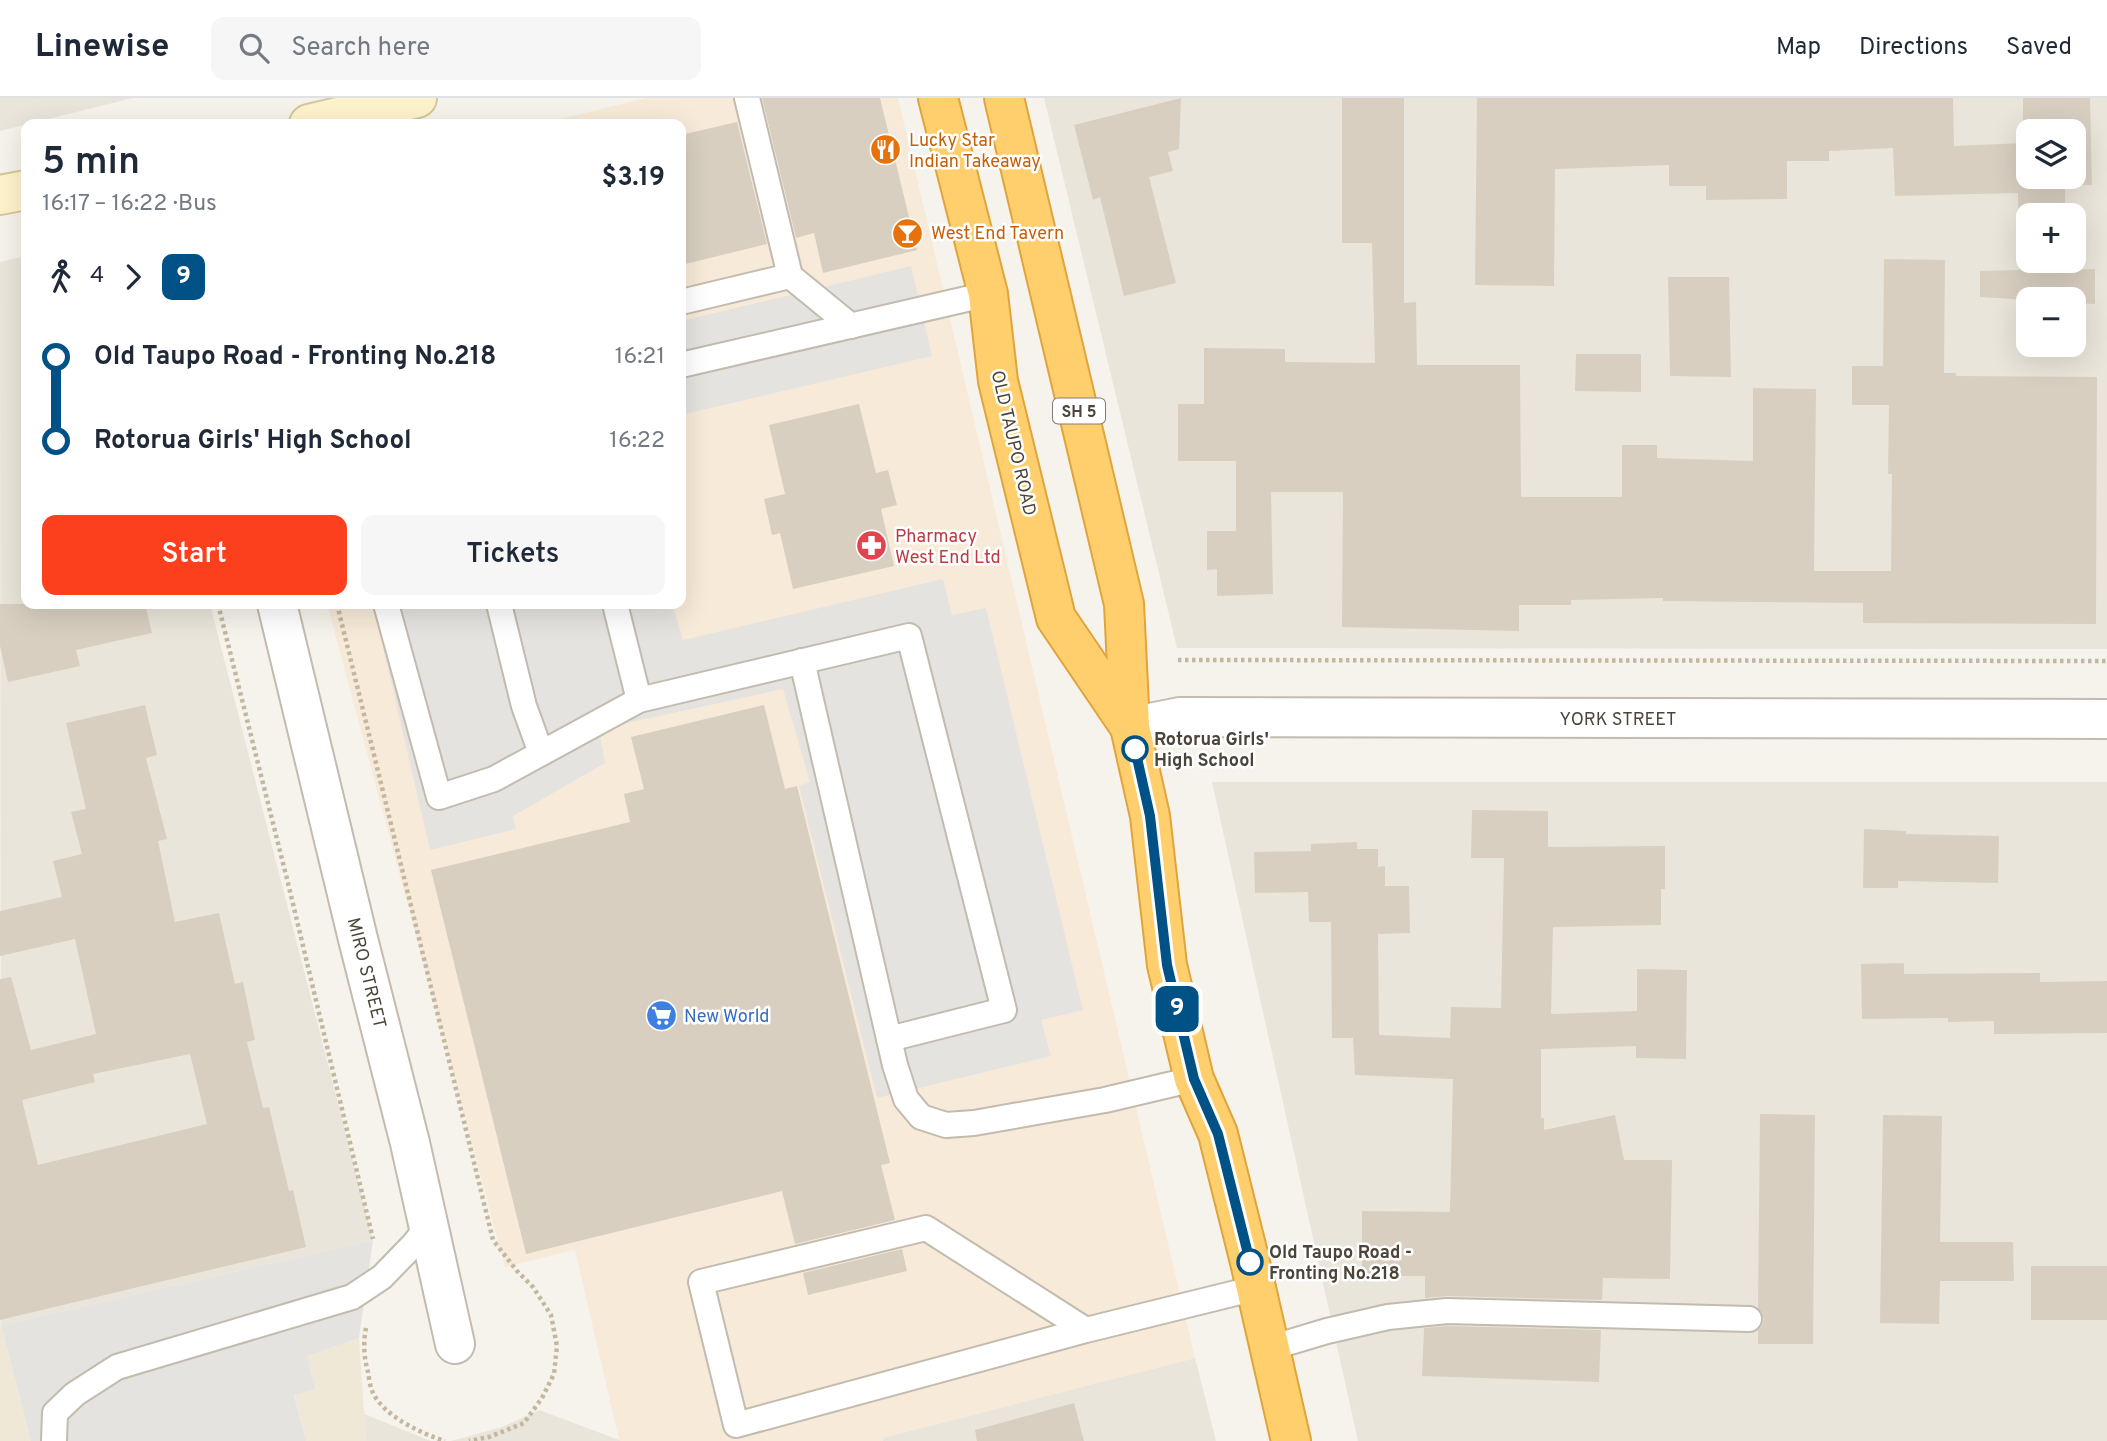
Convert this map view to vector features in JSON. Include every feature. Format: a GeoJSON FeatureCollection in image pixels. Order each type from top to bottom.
{"type":"FeatureCollection","features":[{"type":"Feature","properties":{"kind":"highway","name":"OLD TAUPO ROAD"},"geometry":{"type":"LineString","coordinates":[[938,98],[988,293],[998,381],[1056,618],[1130,727]]}},
{"type":"Feature","properties":{"kind":"highway","name":"OLD TAUPO ROAD"},"geometry":{"type":"LineString","coordinates":[[1004,98],[1124,604],[1130,727],[1150,816],[1167,965],[1194,1079],[1218,1134],[1291,1441]]}},
{"type":"Feature","properties":{"kind":"main road"},"geometry":{"type":"LineString","coordinates":[[330,119],[417,98]]}},
{"type":"Feature","properties":{"kind":"main road"},"geometry":{"type":"LineString","coordinates":[[0,195],[21,191]]}},
{"type":"Feature","properties":{"kind":"street","name":"MIRO STREET"},"geometry":{"type":"LineString","coordinates":[[278,609],[430,1224],[456,1344]]}},
{"type":"Feature","properties":{"kind":"street","name":"YORK STREET"},"geometry":{"type":"LineString","coordinates":[[1130,727],[1180,718],[2107,719]]}},
{"type":"Feature","properties":{"kind":"lane"},"geometry":{"type":"LineString","coordinates":[[747,98],[790,276],[851,326]]}},
{"type":"Feature","properties":{"kind":"lane"},"geometry":{"type":"LineString","coordinates":[[686,301],[790,276]]}},
{"type":"Feature","properties":{"kind":"lane"},"geometry":{"type":"LineString","coordinates":[[686,364],[988,293]]}},
{"type":"Feature","properties":{"kind":"lane"},"geometry":{"type":"LineString","coordinates":[[387,609],[439,797],[494,779],[639,700],[909,636],[1004,1010],[889,1039]]}},
{"type":"Feature","properties":{"kind":"lane"},"geometry":{"type":"LineString","coordinates":[[500,609],[524,706],[541,753]]}},
{"type":"Feature","properties":{"kind":"lane"},"geometry":{"type":"LineString","coordinates":[[616,609],[639,700]]}},
{"type":"Feature","properties":{"kind":"lane"},"geometry":{"type":"LineString","coordinates":[[802,661],[889,1039],[906,1099],[921,1117],[946,1125],[974,1123],[1105,1100],[1194,1079]]}},
{"type":"Feature","properties":{"kind":"lane"},"geometry":{"type":"LineString","coordinates":[[54,1441],[55,1413],[75,1394],[117,1367],[352,1297],[382,1277],[430,1224]]}},
{"type":"Feature","properties":{"kind":"lane"},"geometry":{"type":"LineString","coordinates":[[1086,1330],[926,1227],[701,1282],[736,1425],[1086,1330],[1256,1288]]}},
{"type":"Feature","properties":{"kind":"lane"},"geometry":{"type":"LineString","coordinates":[[1270,1348],[1388,1317],[1447,1311],[1749,1319]]}},
{"type":"Feature","properties":{"kind":"path"},"geometry":{"type":"LineString","coordinates":[[219,609],[382,1277],[371,1304],[364,1336],[365,1363],[373,1394],[393,1416],[422,1433],[445,1441]]}},
{"type":"Feature","properties":{"kind":"path"},"geometry":{"type":"LineString","coordinates":[[338,609],[493,1240],[533,1287],[551,1315],[557,1346],[554,1374],[542,1398],[524,1423],[489,1437],[470,1441]]}},
{"type":"Feature","properties":{"kind":"path"},"geometry":{"type":"LineString","coordinates":[[1178,660],[2107,661]]}},
{"type":"Feature","properties":{"kind":"shaded area"},"geometry":{"type":"Polygon","coordinates":[[[0,98],[133,98],[48,119],[21,119],[21,126],[0,131],[0,98]]]}},
{"type":"Feature","properties":{"kind":"shaded area"},"geometry":{"type":"Polygon","coordinates":[[[646,98],[898,98],[1195,1358],[882,1438],[883,1441],[622,1441],[619,1440],[575,1250],[505,1267],[328,609],[686,609],[686,119],[561,119],[646,98]]]}},
{"type":"Feature","properties":{"kind":"shaded area"},"geometry":{"type":"Polygon","coordinates":[[[1044,98],[2107,98],[2107,649],[1177,648],[1044,98]]]}},
{"type":"Feature","properties":{"kind":"shaded area"},"geometry":{"type":"Polygon","coordinates":[[[21,257],[21,609],[211,609],[373,1240],[1,1325],[0,262],[21,257]]]}},
{"type":"Feature","properties":{"kind":"shaded area"},"geometry":{"type":"Polygon","coordinates":[[[911,266],[932,356],[686,414],[686,320],[911,266]]]}},
{"type":"Feature","properties":{"kind":"shaded area"},"geometry":{"type":"Polygon","coordinates":[[[943,579],[952,615],[986,608],[1083,1010],[1041,1020],[1051,1056],[877,1098],[799,786],[810,782],[783,689],[599,729],[605,763],[513,816],[516,829],[430,850],[374,609],[674,609],[683,640],[943,579]]]}},
{"type":"Feature","properties":{"kind":"shaded area"},"geometry":{"type":"Polygon","coordinates":[[[1212,782],[2107,782],[2107,1441],[1358,1441],[1212,782]]]}},
{"type":"Feature","properties":{"kind":"shaded area"},"geometry":{"type":"Polygon","coordinates":[[[373,1240],[359,1338],[307,1356],[315,1389],[294,1395],[306,1441],[31,1441],[1,1325],[373,1240]]]}},
{"type":"Feature","properties":{"kind":"shaded area"},"geometry":{"type":"Polygon","coordinates":[[[0,1319],[1,1325],[31,1441],[0,1441],[0,1319]]]}},
{"type":"Feature","properties":{"kind":"shaded area"},"geometry":{"type":"Polygon","coordinates":[[[359,1338],[366,1441],[306,1441],[294,1394],[315,1388],[306,1356],[359,1338]]]}},
{"type":"Feature","properties":{"kind":"shaded area"},"geometry":{"type":"Polygon","coordinates":[[[1195,1358],[1216,1441],[883,1441],[882,1438],[1195,1358]]]}},
{"type":"Feature","properties":{"kind":"shaded area"},"geometry":{"type":"Polygon","coordinates":[[[539,1410],[622,1441],[451,1441],[502,1427],[539,1410]]]}},
{"type":"Feature","properties":{"kind":"shaded area"},"geometry":{"type":"Polygon","coordinates":[[[364,1414],[431,1441],[366,1441],[364,1414]]]}},
{"type":"Feature","properties":{"kind":"building"},"geometry":{"type":"Polygon","coordinates":[[[762,98],[880,98],[917,250],[823,273],[814,233],[796,238],[762,98]]]}},
{"type":"Feature","properties":{"kind":"building"},"geometry":{"type":"Polygon","coordinates":[[[1181,98],[1179,149],[1168,152],[1173,171],[1149,177],[1176,283],[1124,296],[1100,197],[1093,200],[1074,125],[1181,98]]]}},
{"type":"Feature","properties":{"kind":"building"},"geometry":{"type":"Polygon","coordinates":[[[1342,98],[1404,98],[1404,303],[1416,302],[1417,365],[1520,365],[1521,497],[1622,497],[1622,445],[1657,445],[1657,458],[1753,461],[1753,388],[1816,389],[1814,571],[1891,571],[1892,474],[1888,474],[1889,405],[1852,405],[1852,366],[1883,366],[1884,259],[1945,260],[1944,373],[1956,373],[1956,376],[2097,377],[2096,624],[1863,623],[1863,603],[1663,601],[1663,598],[1571,600],[1571,605],[1519,605],[1519,631],[1342,627],[1343,492],[1271,492],[1273,594],[1217,596],[1217,569],[1207,570],[1207,531],[1236,531],[1236,461],[1178,461],[1178,404],[1204,404],[1204,348],[1285,349],[1285,362],[1375,363],[1372,243],[1342,243],[1342,98]]]}},
{"type":"Feature","properties":{"kind":"building"},"geometry":{"type":"Polygon","coordinates":[[[1477,98],[1953,98],[1954,146],[2016,143],[2016,189],[2065,189],[2065,203],[2018,203],[2018,193],[1895,196],[1893,148],[1829,151],[1829,161],[1787,161],[1787,199],[1706,200],[1706,186],[1669,186],[1669,165],[1555,169],[1554,286],[1475,285],[1477,98]]]}},
{"type":"Feature","properties":{"kind":"building"},"geometry":{"type":"Polygon","coordinates":[[[2023,98],[2090,98],[2092,185],[2086,185],[2086,119],[2023,119],[2023,98]]]}},
{"type":"Feature","properties":{"kind":"building"},"geometry":{"type":"Polygon","coordinates":[[[737,122],[767,244],[686,264],[686,134],[737,122]]]}},
{"type":"Feature","properties":{"kind":"building"},"geometry":{"type":"Polygon","coordinates":[[[2086,269],[2095,269],[2095,304],[2086,304],[2086,287],[2016,287],[2016,299],[1980,297],[1980,271],[2086,273],[2086,269]]]}},
{"type":"Feature","properties":{"kind":"building"},"geometry":{"type":"Polygon","coordinates":[[[1668,277],[1729,277],[1731,377],[1670,376],[1668,277]]]}},
{"type":"Feature","properties":{"kind":"building"},"geometry":{"type":"Polygon","coordinates":[[[1576,354],[1641,354],[1641,392],[1575,391],[1576,354]]]}},
{"type":"Feature","properties":{"kind":"building"},"geometry":{"type":"Polygon","coordinates":[[[859,404],[876,473],[888,470],[897,505],[881,509],[894,566],[793,589],[780,533],[772,535],[764,499],[785,494],[769,425],[859,404]]]}},
{"type":"Feature","properties":{"kind":"building"},"geometry":{"type":"Polygon","coordinates":[[[0,604],[21,604],[21,609],[146,609],[152,633],[76,650],[80,666],[8,682],[0,646],[0,604]]]}},
{"type":"Feature","properties":{"kind":"building"},"geometry":{"type":"Polygon","coordinates":[[[145,705],[157,755],[146,758],[167,839],[158,841],[175,922],[219,913],[235,984],[243,982],[255,1040],[247,1042],[263,1108],[269,1107],[289,1191],[293,1190],[306,1247],[0,1320],[0,979],[11,977],[31,1050],[96,1034],[75,939],[0,956],[0,911],[62,897],[53,861],[82,854],[71,812],[86,809],[66,723],[145,705]],[[190,1054],[93,1074],[95,1082],[22,1100],[38,1165],[207,1124],[190,1054]]]}},
{"type":"Feature","properties":{"kind":"building","name":"New World"},"geometry":{"type":"Polygon","coordinates":[[[764,705],[785,789],[797,786],[890,1163],[881,1165],[895,1220],[795,1244],[782,1191],[526,1254],[431,870],[630,822],[624,794],[644,789],[631,737],[764,705]]]}},
{"type":"Feature","properties":{"kind":"building"},"geometry":{"type":"Polygon","coordinates":[[[1472,810],[1548,811],[1548,847],[1665,846],[1665,889],[1661,889],[1661,925],[1553,927],[1551,1014],[1637,1011],[1637,969],[1687,970],[1686,1059],[1636,1058],[1636,1046],[1541,1049],[1541,1118],[1544,1118],[1544,1130],[1615,1115],[1624,1160],[1672,1160],[1670,1279],[1603,1278],[1602,1300],[1447,1296],[1425,1298],[1425,1276],[1362,1276],[1362,1211],[1450,1212],[1453,1079],[1355,1075],[1353,1038],[1332,1038],[1331,922],[1309,922],[1308,892],[1255,893],[1254,852],[1311,851],[1311,844],[1357,842],[1357,849],[1378,849],[1378,867],[1385,866],[1385,886],[1409,886],[1410,933],[1378,934],[1379,1035],[1450,1038],[1451,1007],[1501,1008],[1504,858],[1471,858],[1472,810]]]}},
{"type":"Feature","properties":{"kind":"building"},"geometry":{"type":"Polygon","coordinates":[[[1864,829],[1906,831],[1906,834],[1999,836],[1998,883],[1898,881],[1898,888],[1863,888],[1864,829]]]}},
{"type":"Feature","properties":{"kind":"building"},"geometry":{"type":"Polygon","coordinates":[[[1904,963],[1904,974],[2040,973],[2040,982],[2107,981],[2107,1033],[1994,1034],[1994,1021],[1948,1022],[1948,1018],[1862,1019],[1861,964],[1904,963]]]}},
{"type":"Feature","properties":{"kind":"building"},"geometry":{"type":"Polygon","coordinates":[[[1760,1114],[1815,1115],[1813,1344],[1758,1344],[1758,1330],[1764,1319],[1758,1308],[1760,1114]]]}},
{"type":"Feature","properties":{"kind":"building"},"geometry":{"type":"Polygon","coordinates":[[[1883,1115],[1942,1116],[1940,1242],[2013,1242],[2014,1281],[1940,1281],[1939,1324],[1880,1323],[1883,1115]]]}},
{"type":"Feature","properties":{"kind":"building"},"geometry":{"type":"Polygon","coordinates":[[[902,1249],[907,1271],[808,1295],[803,1273],[902,1249]]]}},
{"type":"Feature","properties":{"kind":"building"},"geometry":{"type":"Polygon","coordinates":[[[2031,1266],[2107,1266],[2107,1320],[2031,1320],[2031,1266]]]}},
{"type":"Feature","properties":{"kind":"building"},"geometry":{"type":"Polygon","coordinates":[[[1448,1326],[1601,1330],[1599,1382],[1422,1376],[1424,1328],[1448,1326]]]}},
{"type":"Feature","properties":{"kind":"building"},"geometry":{"type":"Polygon","coordinates":[[[1074,1403],[1084,1441],[977,1441],[975,1430],[1074,1403]]]}},
{"type":"Feature","properties":{"kind":"bus line","name":"9"},"geometry":{"type":"LineString","coordinates":[[1135,749],[1150,816],[1167,965],[1194,1079],[1218,1134],[1250,1262]]}},
{"type":"Feature","properties":{"kind":"place","name":"Lucky Star Indian Takeaway"},"geometry":{"type":"Point","coordinates":[886,150]}},
{"type":"Feature","properties":{"kind":"place","name":"West End Tavern"},"geometry":{"type":"Point","coordinates":[908,233]}},
{"type":"Feature","properties":{"kind":"place","name":"Pharmacy West End Ltd"},"geometry":{"type":"Point","coordinates":[872,546]}},
{"type":"Feature","properties":{"kind":"place","name":"Rotorua Girls' High School"},"geometry":{"type":"Point","coordinates":[1135,749]}},
{"type":"Feature","properties":{"kind":"place","name":"New World"},"geometry":{"type":"Point","coordinates":[661,1016]}},
{"type":"Feature","properties":{"kind":"place","name":"Old Taupo Road - Fronting No.218"},"geometry":{"type":"Point","coordinates":[1250,1262]}}]}
